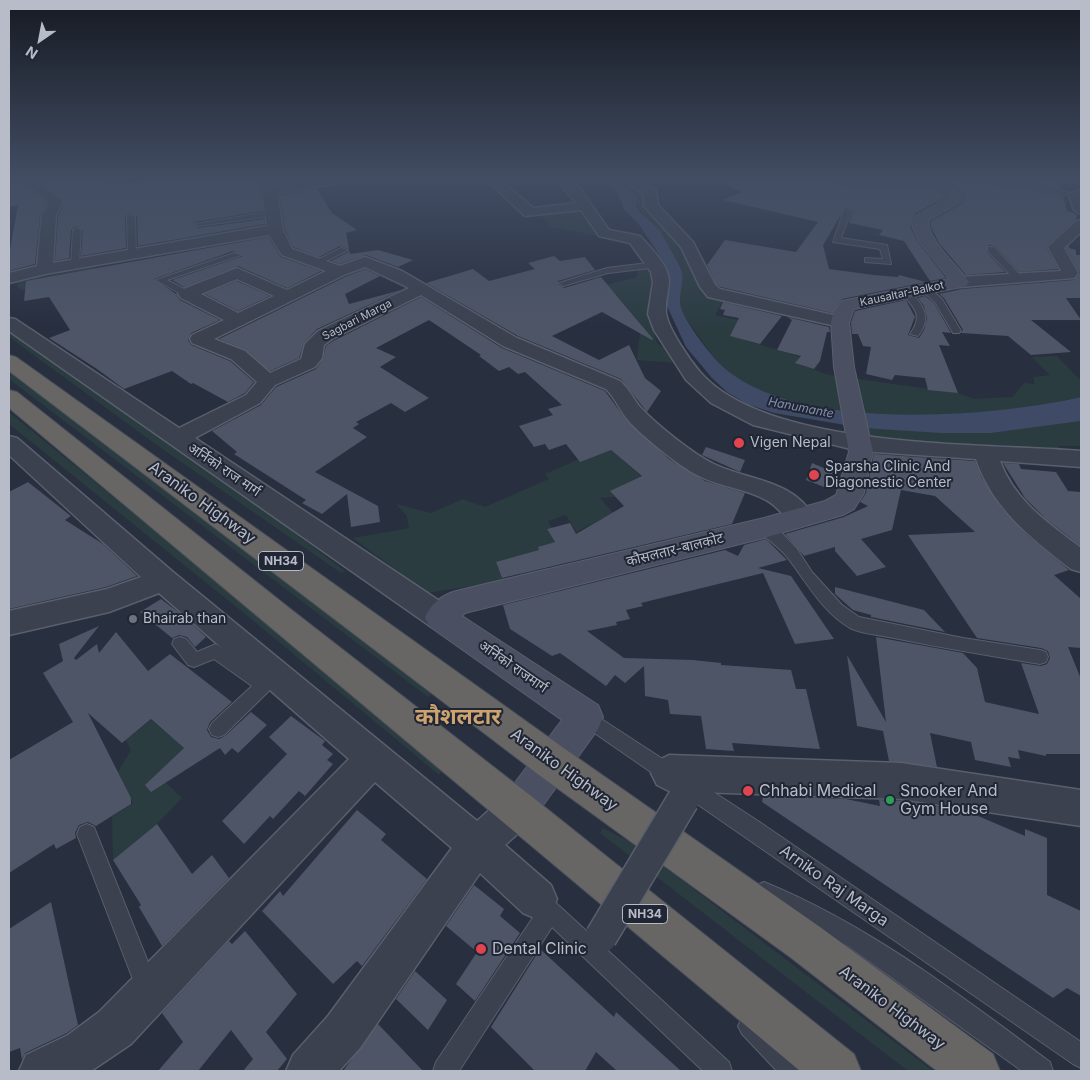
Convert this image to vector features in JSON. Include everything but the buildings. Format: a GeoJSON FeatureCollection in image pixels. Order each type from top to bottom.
{"type":"FeatureCollection","features":[{"type":"Feature","properties":{"kind":"highway","name":"Araniko Highway"},"geometry":{"type":"LineString","coordinates":[[9,361],[552,762],[805,942],[976,1071]]}},
{"type":"Feature","properties":{"kind":"highway","name":"NH34"},"geometry":{"type":"LineString","coordinates":[[9,397],[838,1071]]}},
{"type":"Feature","properties":{"kind":"main road"},"geometry":{"type":"LineString","coordinates":[[922,229],[927,241],[960,282]]}},
{"type":"Feature","properties":{"kind":"main road","name":"Kausaltar-Balkot"},"geometry":{"type":"LineString","coordinates":[[840,322],[843,311],[848,305],[960,282]]}},
{"type":"Feature","properties":{"kind":"main road"},"geometry":{"type":"LineString","coordinates":[[840,322],[844,367],[858,441]]}},
{"type":"Feature","properties":{"kind":"main road","name":"कौसलतार-बालकोट"},"geometry":{"type":"LineString","coordinates":[[440,617],[456,603],[764,528],[834,508],[845,502],[851,493],[860,461],[858,441]]}},
{"type":"Feature","properties":{"kind":"main road","name":"अर्निको राजमार्ग"},"geometry":{"type":"LineString","coordinates":[[440,617],[586,717]]}},
{"type":"Feature","properties":{"kind":"main road"},"geometry":{"type":"LineString","coordinates":[[518,809],[586,717]]}},
{"type":"Feature","properties":{"kind":"street"},"geometry":{"type":"LineString","coordinates":[[45,269],[48,229]]}},
{"type":"Feature","properties":{"kind":"street"},"geometry":{"type":"LineString","coordinates":[[9,278],[45,269],[268,229]]}},
{"type":"Feature","properties":{"kind":"street"},"geometry":{"type":"LineString","coordinates":[[276,229],[282,248],[287,252],[340,271]]}},
{"type":"Feature","properties":{"kind":"street"},"geometry":{"type":"LineString","coordinates":[[601,229],[604,233],[635,240],[656,265],[662,282],[658,297],[658,314],[663,330],[688,369],[707,389],[734,408],[761,420],[858,441],[985,453],[1081,459]]}},
{"type":"Feature","properties":{"kind":"street"},"geometry":{"type":"LineString","coordinates":[[673,229],[688,245],[708,287],[714,293],[840,322]]}},
{"type":"Feature","properties":{"kind":"street"},"geometry":{"type":"LineString","coordinates":[[960,282],[1068,275],[1070,272],[1056,247],[1075,229]]}},
{"type":"Feature","properties":{"kind":"street"},"geometry":{"type":"LineString","coordinates":[[268,380],[238,355],[200,339],[358,262],[365,262],[396,274],[422,288],[510,342],[612,385],[623,394],[627,405],[643,423],[694,462],[706,470],[774,493],[790,504],[801,517]]}},
{"type":"Feature","properties":{"kind":"street"},"geometry":{"type":"LineString","coordinates":[[187,294],[237,273],[287,296]]}},
{"type":"Feature","properties":{"kind":"street","name":"Sagbari Marga"},"geometry":{"type":"LineString","coordinates":[[178,438],[253,399],[268,380],[308,364],[312,358],[311,351],[316,341],[325,335],[422,288]]}},
{"type":"Feature","properties":{"kind":"street"},"geometry":{"type":"LineString","coordinates":[[187,294],[237,320]]}},
{"type":"Feature","properties":{"kind":"street","name":"अर्निको राज मार्ग"},"geometry":{"type":"LineString","coordinates":[[9,323],[440,617]]}},
{"type":"Feature","properties":{"kind":"street"},"geometry":{"type":"LineString","coordinates":[[9,443],[163,580],[269,679],[374,758],[477,844],[544,905]]}},
{"type":"Feature","properties":{"kind":"street"},"geometry":{"type":"LineString","coordinates":[[985,453],[991,474],[1008,502],[1031,524],[1081,562]]}},
{"type":"Feature","properties":{"kind":"street"},"geometry":{"type":"LineString","coordinates":[[9,623],[100,602],[163,580]]}},
{"type":"Feature","properties":{"kind":"street"},"geometry":{"type":"LineString","coordinates":[[42,1071],[84,1051],[115,1028],[374,758]]}},
{"type":"Feature","properties":{"kind":"street"},"geometry":{"type":"LineString","coordinates":[[601,937],[676,787],[902,781],[1081,808]]}},
{"type":"Feature","properties":{"kind":"street"},"geometry":{"type":"LineString","coordinates":[[309,1071],[344,1032],[477,844],[518,809]]}},
{"type":"Feature","properties":{"kind":"lane"},"geometry":{"type":"LineString","coordinates":[[131,229],[132,254]]}},
{"type":"Feature","properties":{"kind":"lane"},"geometry":{"type":"LineString","coordinates":[[840,229],[836,240],[884,247],[888,262],[868,260]]}},
{"type":"Feature","properties":{"kind":"lane"},"geometry":{"type":"LineString","coordinates":[[75,264],[77,230]]}},
{"type":"Feature","properties":{"kind":"lane"},"geometry":{"type":"LineString","coordinates":[[991,249],[1018,278]]}},
{"type":"Feature","properties":{"kind":"lane"},"geometry":{"type":"LineString","coordinates":[[315,263],[344,250]]}},
{"type":"Feature","properties":{"kind":"lane"},"geometry":{"type":"LineString","coordinates":[[187,294],[160,280],[237,255]]}},
{"type":"Feature","properties":{"kind":"lane"},"geometry":{"type":"LineString","coordinates":[[563,283],[607,271],[656,265]]}},
{"type":"Feature","properties":{"kind":"lane"},"geometry":{"type":"LineString","coordinates":[[925,289],[948,312],[956,331]]}},
{"type":"Feature","properties":{"kind":"lane"},"geometry":{"type":"LineString","coordinates":[[906,293],[919,305],[923,316],[920,329],[915,334]]}},
{"type":"Feature","properties":{"kind":"lane"},"geometry":{"type":"LineString","coordinates":[[764,528],[775,535],[792,553],[807,576],[837,609],[855,623],[962,645],[1040,657]]}},
{"type":"Feature","properties":{"kind":"lane"},"geometry":{"type":"LineString","coordinates":[[180,644],[194,660],[216,651],[269,679],[218,729]]}},
{"type":"Feature","properties":{"kind":"lane","name":"Arniko Raj Marga"},"geometry":{"type":"LineString","coordinates":[[586,717],[676,787],[1081,1056]]}},
{"type":"Feature","properties":{"kind":"lane"},"geometry":{"type":"LineString","coordinates":[[87,834],[150,992]]}},
{"type":"Feature","properties":{"kind":"lane"},"geometry":{"type":"LineString","coordinates":[[677,852],[801,909],[856,938],[983,1027],[1041,1071]]}},
{"type":"Feature","properties":{"kind":"lane"},"geometry":{"type":"LineString","coordinates":[[445,1071],[544,905],[720,1071]]}},
{"type":"Feature","properties":{"kind":"lane"},"geometry":{"type":"LineString","coordinates":[[641,910],[792,1071]]}},
{"type":"Feature","properties":{"kind":"shaded area"},"geometry":{"type":"Polygon","coordinates":[[[564,229],[593,229],[598,236],[564,229]]]}},
{"type":"Feature","properties":{"kind":"shaded area"},"geometry":{"type":"Polygon","coordinates":[[[654,229],[672,229],[724,299],[715,315],[738,320],[732,336],[800,357],[796,363],[829,375],[958,393],[974,399],[1013,397],[1024,383],[1035,384],[1033,377],[1050,375],[1032,357],[1057,356],[1081,379],[1081,397],[1044,405],[1002,410],[958,414],[913,415],[868,413],[824,408],[784,398],[740,381],[710,352],[681,309],[679,300],[682,277],[681,268],[654,229]]]}},
{"type":"Feature","properties":{"kind":"shaded area"},"geometry":{"type":"Polygon","coordinates":[[[221,253],[227,257],[170,275],[20,290],[17,286],[19,282],[32,280],[29,279],[32,277],[64,270],[72,271],[221,253]]]}},
{"type":"Feature","properties":{"kind":"shaded area"},"geometry":{"type":"Polygon","coordinates":[[[638,270],[646,270],[652,273],[650,316],[657,343],[674,355],[676,363],[637,360],[641,324],[615,293],[602,286],[637,277],[638,270]]]}},
{"type":"Feature","properties":{"kind":"shaded area"},"geometry":{"type":"Polygon","coordinates":[[[9,328],[166,436],[345,571],[341,573],[154,443],[9,337],[9,328]]]}},
{"type":"Feature","properties":{"kind":"shaded area"},"geometry":{"type":"Polygon","coordinates":[[[9,371],[369,642],[431,694],[428,697],[9,379],[9,371]]]}},
{"type":"Feature","properties":{"kind":"shaded area"},"geometry":{"type":"Polygon","coordinates":[[[9,412],[444,767],[439,775],[250,618],[9,424],[9,412]]]}},
{"type":"Feature","properties":{"kind":"shaded area"},"geometry":{"type":"Polygon","coordinates":[[[1081,421],[1081,446],[1058,446],[1066,453],[864,437],[863,428],[991,433],[1081,421]]]}},
{"type":"Feature","properties":{"kind":"shaded area"},"geometry":{"type":"Polygon","coordinates":[[[607,447],[641,476],[611,491],[615,497],[600,498],[613,513],[576,532],[566,515],[548,521],[552,528],[547,529],[555,542],[538,548],[549,569],[521,576],[513,557],[496,563],[503,581],[427,593],[353,538],[409,528],[407,516],[396,504],[431,513],[463,499],[485,507],[549,479],[545,474],[607,447]]]}},
{"type":"Feature","properties":{"kind":"shaded area"},"geometry":{"type":"Polygon","coordinates":[[[151,720],[184,748],[157,774],[182,798],[157,824],[113,860],[112,817],[133,803],[118,772],[131,750],[126,740],[151,720]]]}},
{"type":"Feature","properties":{"kind":"shaded area"},"geometry":{"type":"Polygon","coordinates":[[[603,828],[634,844],[933,1071],[908,1071],[600,833],[603,828]]]}},
{"type":"Feature","properties":{"kind":"water","name":"Hanumante"},"geometry":{"type":"Polygon","coordinates":[[[642,229],[658,229],[670,249],[682,273],[681,308],[688,322],[711,354],[741,380],[783,398],[832,409],[886,414],[941,414],[994,411],[1042,405],[1081,397],[1081,421],[991,433],[942,433],[863,428],[774,413],[747,404],[727,392],[712,378],[686,347],[667,306],[669,275],[664,262],[642,229]]]}},
{"type":"Feature","properties":{"kind":"place","name":"Vigen Nepal"},"geometry":{"type":"Point","coordinates":[739,443]}},
{"type":"Feature","properties":{"kind":"place","name":"Sparsha Clinic And Diagonestic Center"},"geometry":{"type":"Point","coordinates":[814,475]}},
{"type":"Feature","properties":{"kind":"place","name":"Bhairab than"},"geometry":{"type":"Point","coordinates":[133,619]}},
{"type":"Feature","properties":{"kind":"place","name":"Chhabi Medical"},"geometry":{"type":"Point","coordinates":[748,791]}},
{"type":"Feature","properties":{"kind":"place","name":"Snooker And Gym House"},"geometry":{"type":"Point","coordinates":[890,800]}},
{"type":"Feature","properties":{"kind":"place","name":"Dental Clinic"},"geometry":{"type":"Point","coordinates":[481,949]}},
{"type":"Feature","properties":{"kind":"district","name":"कौशलटार"},"geometry":{"type":"Point","coordinates":[458,717]}}]}
